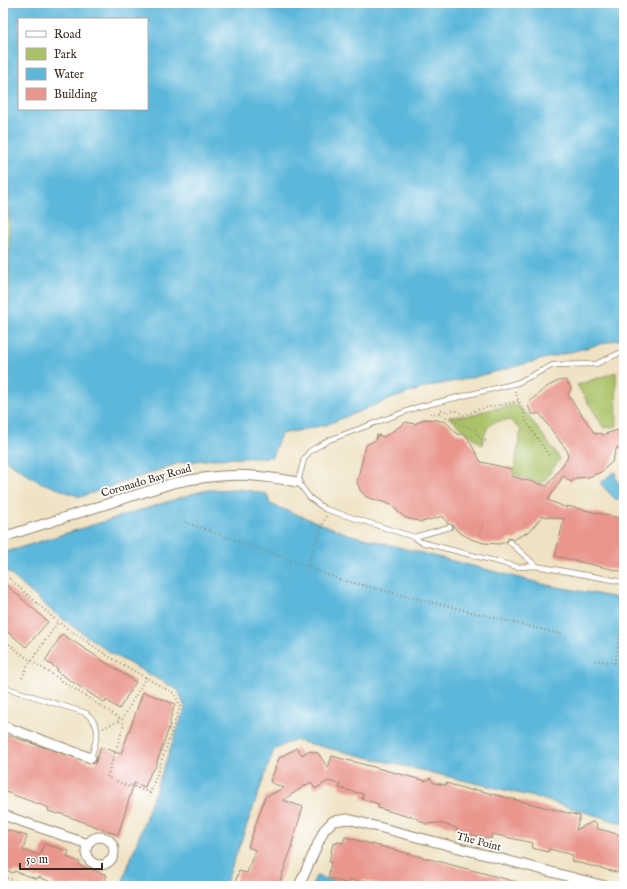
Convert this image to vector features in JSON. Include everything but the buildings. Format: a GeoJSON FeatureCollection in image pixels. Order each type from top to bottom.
{"type":"FeatureCollection","features":[{"type":"Feature","properties":{"kind":"street","name":"Coronado Bay Road"},"geometry":{"type":"LineString","coordinates":[[3,537],[173,482],[194,478],[240,474],[270,476],[298,482]]}},
{"type":"Feature","properties":{"kind":"street"},"geometry":{"type":"LineString","coordinates":[[3,726],[91,758]]}},
{"type":"Feature","properties":{"kind":"street"},"geometry":{"type":"LineString","coordinates":[[3,815],[88,844],[98,838],[104,838],[113,846],[115,860],[102,865],[96,865],[87,857],[86,850],[88,844]]}},
{"type":"Feature","properties":{"kind":"street","name":"The Point"},"geometry":{"type":"LineString","coordinates":[[299,886],[324,830],[333,821],[348,819],[605,886]]}},
{"type":"Feature","properties":{"kind":"lane"},"geometry":{"type":"LineString","coordinates":[[624,351],[596,364],[552,365],[513,384],[418,407],[329,440],[310,451],[304,459],[298,482],[310,498],[325,509],[414,537],[421,542],[518,567],[536,566],[624,582]]}},
{"type":"Feature","properties":{"kind":"lane"},"geometry":{"type":"LineString","coordinates":[[414,537],[450,527]]}},
{"type":"Feature","properties":{"kind":"lane"},"geometry":{"type":"LineString","coordinates":[[510,542],[536,566]]}},
{"type":"Feature","properties":{"kind":"lane"},"geometry":{"type":"LineString","coordinates":[[3,687],[86,713],[95,722],[98,731],[91,758]]}},
{"type":"Feature","properties":{"kind":"path"},"geometry":{"type":"LineString","coordinates":[[513,384],[527,423],[550,457]]}},
{"type":"Feature","properties":{"kind":"path"},"geometry":{"type":"LineString","coordinates":[[439,413],[440,410],[449,412],[456,410],[464,415],[480,409],[518,401]]}},
{"type":"Feature","properties":{"kind":"path"},"geometry":{"type":"LineString","coordinates":[[425,414],[439,413],[446,416],[461,426],[475,430],[480,439],[486,441]]}},
{"type":"Feature","properties":{"kind":"path"},"geometry":{"type":"LineString","coordinates":[[307,566],[326,516]]}},
{"type":"Feature","properties":{"kind":"path"},"geometry":{"type":"LineString","coordinates":[[185,522],[338,578],[564,635]]}},
{"type":"Feature","properties":{"kind":"path"},"geometry":{"type":"LineString","coordinates":[[480,534],[483,522]]}},
{"type":"Feature","properties":{"kind":"path"},"geometry":{"type":"LineString","coordinates":[[3,573],[58,622],[111,658],[175,694],[180,707],[149,797]]}},
{"type":"Feature","properties":{"kind":"path"},"geometry":{"type":"LineString","coordinates":[[615,663],[624,611]]}},
{"type":"Feature","properties":{"kind":"path"},"geometry":{"type":"LineString","coordinates":[[22,678],[31,661],[58,622]]}},
{"type":"Feature","properties":{"kind":"path"},"geometry":{"type":"LineString","coordinates":[[3,639],[31,661],[122,720],[124,726],[107,777],[130,787],[130,785],[151,792]]}},
{"type":"Feature","properties":{"kind":"path"},"geometry":{"type":"LineString","coordinates":[[595,660],[624,665]]}},
{"type":"Feature","properties":{"kind":"path"},"geometry":{"type":"LineString","coordinates":[[122,720],[146,677]]}},
{"type":"Feature","properties":{"kind":"path"},"geometry":{"type":"LineString","coordinates":[[98,731],[116,721],[122,720]]}},
{"type":"Feature","properties":{"kind":"path"},"geometry":{"type":"LineString","coordinates":[[3,877],[16,881],[24,886]]}},
{"type":"Feature","properties":{"kind":"green space"},"geometry":{"type":"Polygon","coordinates":[[[3,93],[16,144],[10,308],[3,397],[3,93]]]}},
{"type":"Feature","properties":{"kind":"green space"},"geometry":{"type":"Polygon","coordinates":[[[616,372],[617,426],[604,428],[577,385],[616,372]]]}},
{"type":"Feature","properties":{"kind":"green space"},"geometry":{"type":"Polygon","coordinates":[[[516,404],[528,415],[560,459],[542,484],[513,474],[521,430],[510,420],[493,423],[490,425],[485,433],[482,445],[449,417],[475,415],[480,412],[516,404]]]}},
{"type":"Feature","properties":{"kind":"water"},"geometry":{"type":"Polygon","coordinates":[[[3,3],[624,3],[624,338],[471,378],[426,387],[380,403],[326,425],[281,434],[272,457],[213,459],[180,463],[80,497],[37,481],[3,458],[3,364],[9,305],[10,233],[7,175],[3,165],[3,3]]]}},
{"type":"Feature","properties":{"kind":"water"},"geometry":{"type":"Polygon","coordinates":[[[614,472],[617,473],[615,476],[624,492],[624,497],[617,501],[600,483],[614,472]]]}},
{"type":"Feature","properties":{"kind":"water"},"geometry":{"type":"Polygon","coordinates":[[[240,489],[267,494],[270,504],[348,534],[547,585],[624,599],[622,610],[624,610],[624,824],[538,798],[294,740],[274,750],[225,886],[121,886],[185,708],[178,690],[112,654],[52,611],[3,568],[3,553],[195,493],[208,490],[240,489]]]}},
{"type":"Feature","properties":{"kind":"water"},"geometry":{"type":"Polygon","coordinates":[[[316,876],[353,886],[312,886],[316,876]]]}}]}
